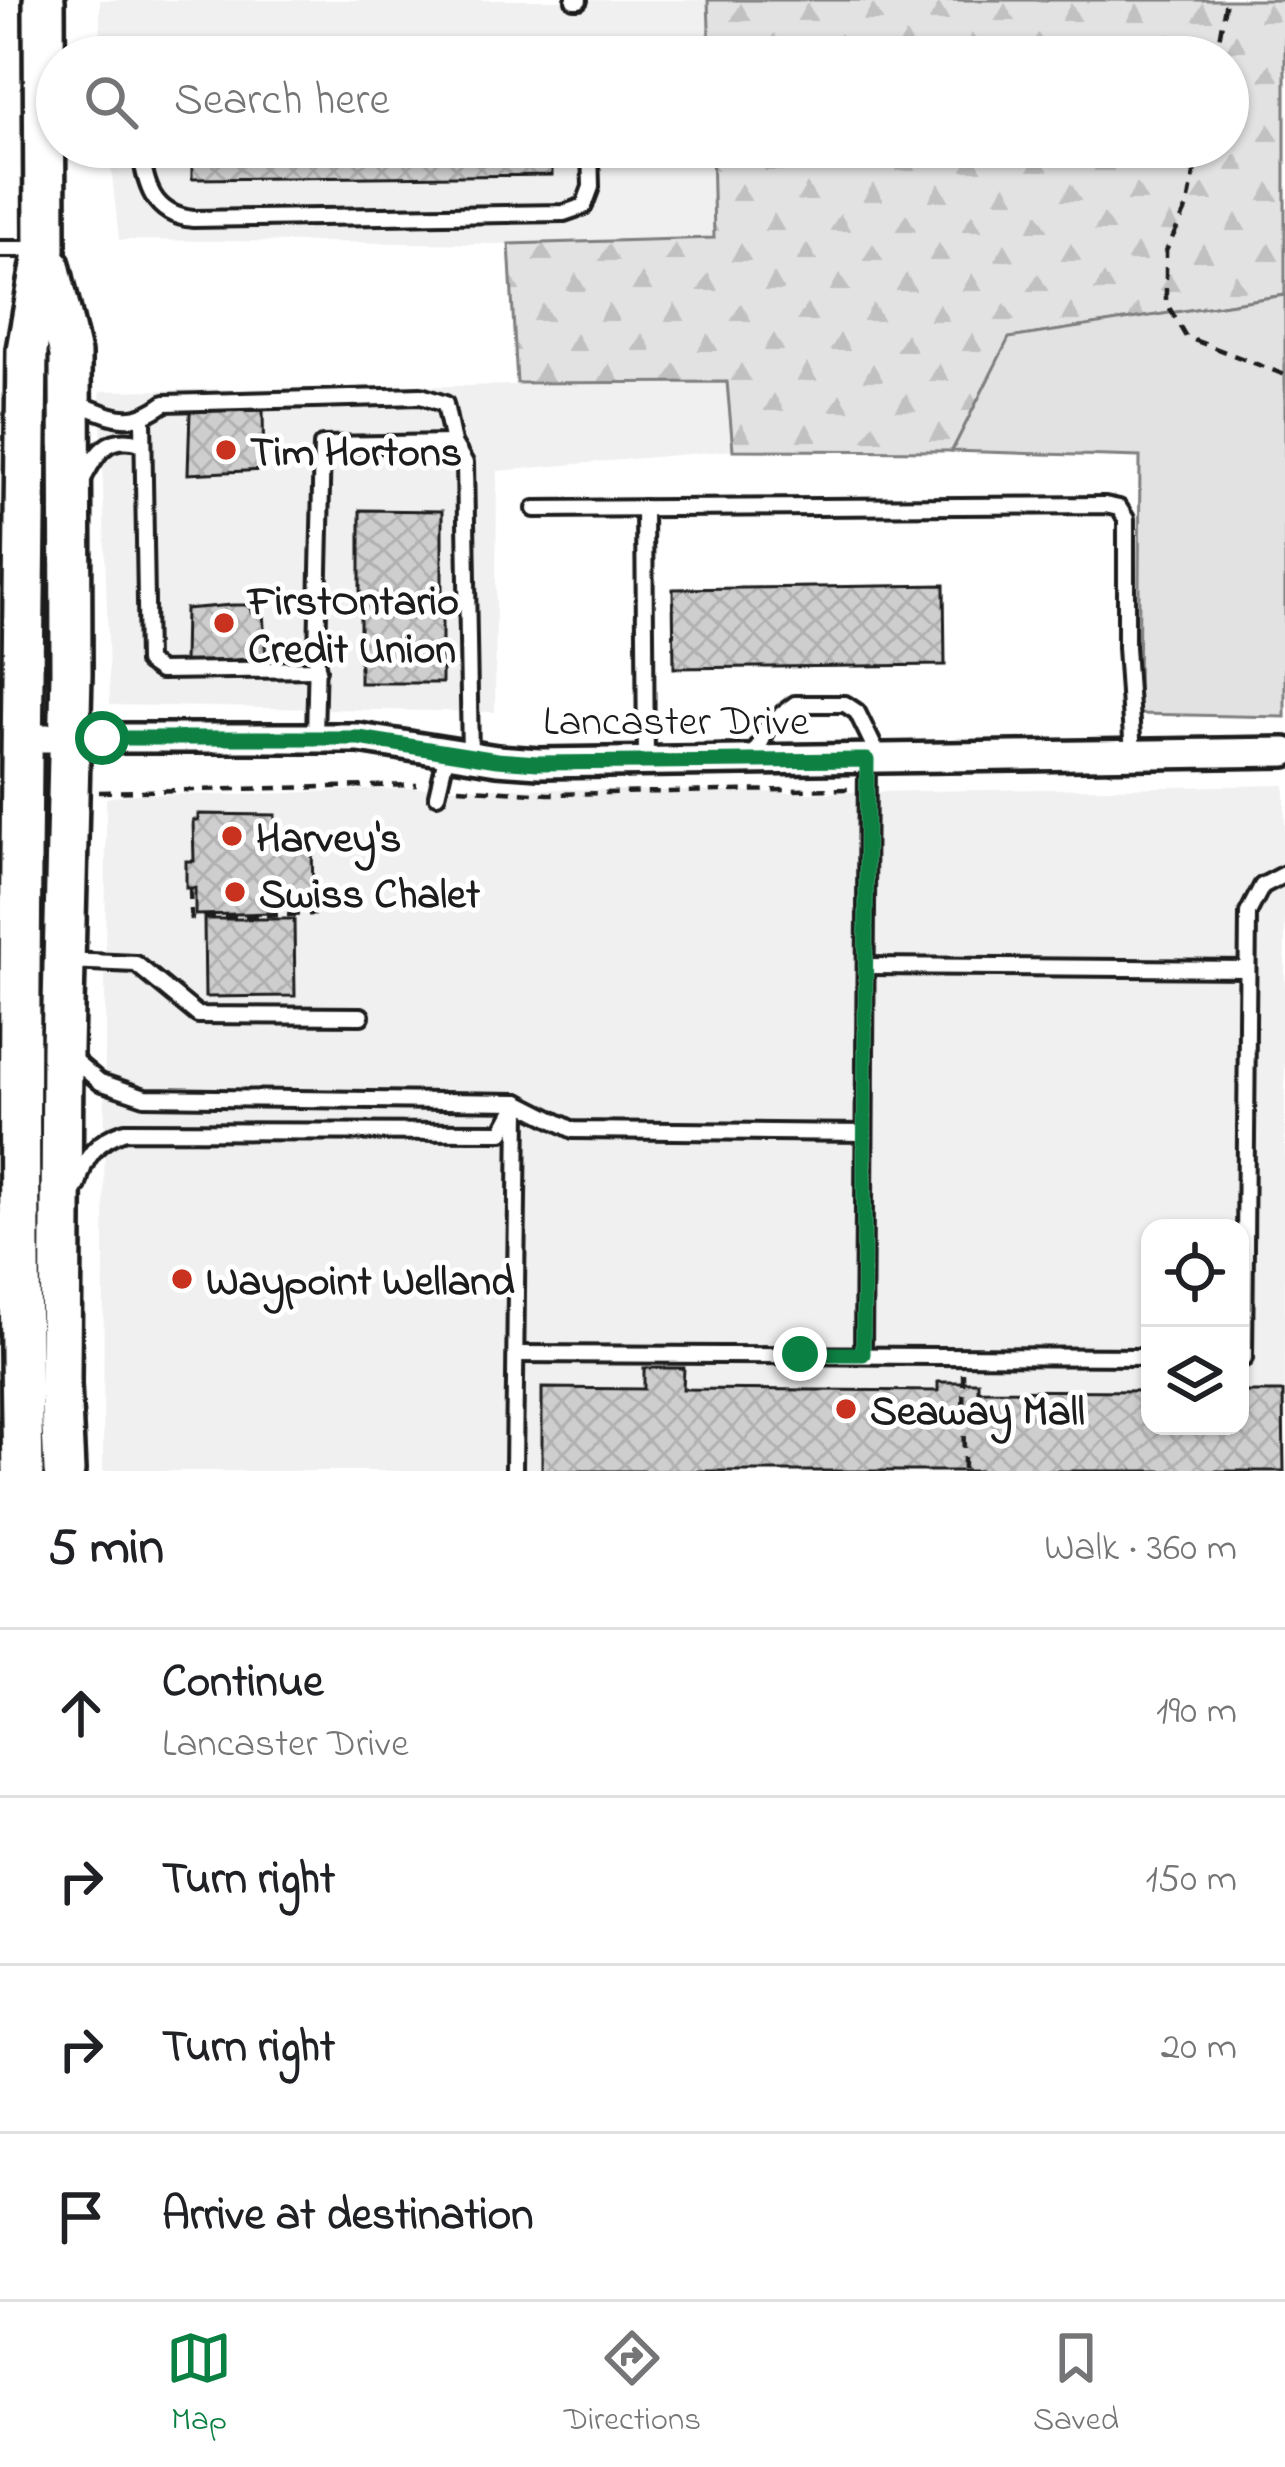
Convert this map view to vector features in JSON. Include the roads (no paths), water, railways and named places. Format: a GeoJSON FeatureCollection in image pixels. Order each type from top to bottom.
{"type":"FeatureCollection","features":[{"type":"Feature","properties":{"kind":"main road"},"geometry":{"type":"LineString","coordinates":[[44,0],[46,36]]}},
{"type":"Feature","properties":{"kind":"main road"},"geometry":{"type":"LineString","coordinates":[[23,1471],[11,1381],[18,1324],[19,1096],[12,738],[19,458],[27,350],[45,249],[50,168]]}},
{"type":"Feature","properties":{"kind":"main road"},"geometry":{"type":"LineString","coordinates":[[45,249],[70,354],[70,739],[62,961],[64,1471]]}},
{"type":"Feature","properties":{"kind":"street","name":"Lancaster Drive"},"geometry":{"type":"LineString","coordinates":[[12,738],[359,738],[538,763],[1285,752]]}},
{"type":"Feature","properties":{"kind":"lane"},"geometry":{"type":"LineString","coordinates":[[146,168],[154,200],[172,217],[194,219],[564,213],[584,206],[591,187],[591,168]]}},
{"type":"Feature","properties":{"kind":"lane"},"geometry":{"type":"LineString","coordinates":[[0,249],[45,249]]}},
{"type":"Feature","properties":{"kind":"lane"},"geometry":{"type":"LineString","coordinates":[[70,401],[121,418],[143,418],[165,403],[421,397],[445,404],[453,443],[465,463],[459,754],[437,795]]}},
{"type":"Feature","properties":{"kind":"lane"},"geometry":{"type":"LineString","coordinates":[[143,418],[147,662],[160,670],[318,669]]}},
{"type":"Feature","properties":{"kind":"lane"},"geometry":{"type":"LineString","coordinates":[[71,501],[98,451],[126,439],[141,443]]}},
{"type":"Feature","properties":{"kind":"lane"},"geometry":{"type":"LineString","coordinates":[[315,737],[322,445],[453,443]]}},
{"type":"Feature","properties":{"kind":"lane"},"geometry":{"type":"LineString","coordinates":[[644,508],[646,761]]}},
{"type":"Feature","properties":{"kind":"lane"},"geometry":{"type":"LineString","coordinates":[[535,509],[1119,508],[1126,519],[1126,647],[1133,754]]}},
{"type":"Feature","properties":{"kind":"lane"},"geometry":{"type":"LineString","coordinates":[[752,760],[771,722],[795,704],[845,704],[857,712],[873,759],[863,1354]]}},
{"type":"Feature","properties":{"kind":"lane"},"geometry":{"type":"LineString","coordinates":[[1244,1327],[1251,902],[1265,883],[1285,874]]}},
{"type":"Feature","properties":{"kind":"lane"},"geometry":{"type":"LineString","coordinates":[[62,961],[136,964],[198,1015],[361,1016]]}},
{"type":"Feature","properties":{"kind":"lane"},"geometry":{"type":"LineString","coordinates":[[867,966],[1247,970]]}},
{"type":"Feature","properties":{"kind":"lane"},"geometry":{"type":"LineString","coordinates":[[62,1048],[101,1082],[145,1097],[518,1102],[573,1130],[864,1133]]}},
{"type":"Feature","properties":{"kind":"lane"},"geometry":{"type":"LineString","coordinates":[[2,1165],[8,1156],[19,1096]]}},
{"type":"Feature","properties":{"kind":"lane"},"geometry":{"type":"LineString","coordinates":[[62,1222],[88,1156],[102,1141],[125,1131],[502,1132],[518,1102]]}},
{"type":"Feature","properties":{"kind":"lane"},"geometry":{"type":"LineString","coordinates":[[514,1471],[518,1102]]}},
{"type":"Feature","properties":{"kind":"lane"},"geometry":{"type":"LineString","coordinates":[[4,1259],[13,1269],[18,1324]]}},
{"type":"Feature","properties":{"kind":"lane"},"geometry":{"type":"LineString","coordinates":[[516,1354],[1141,1357]]}},
{"type":"Feature","properties":{"kind":"place","name":"Tim Hortons"},"geometry":{"type":"Point","coordinates":[226,450]}},
{"type":"Feature","properties":{"kind":"place","name":"FirstOntario Credit Union"},"geometry":{"type":"Point","coordinates":[224,623]}},
{"type":"Feature","properties":{"kind":"place","name":"Harvey's"},"geometry":{"type":"Point","coordinates":[232,836]}},
{"type":"Feature","properties":{"kind":"place","name":"Swiss Chalet"},"geometry":{"type":"Point","coordinates":[235,892]}},
{"type":"Feature","properties":{"kind":"place","name":"Waypoint Welland"},"geometry":{"type":"Point","coordinates":[182,1279]}},
{"type":"Feature","properties":{"kind":"place","name":"Seaway Mall"},"geometry":{"type":"Point","coordinates":[846,1409]}}]}
